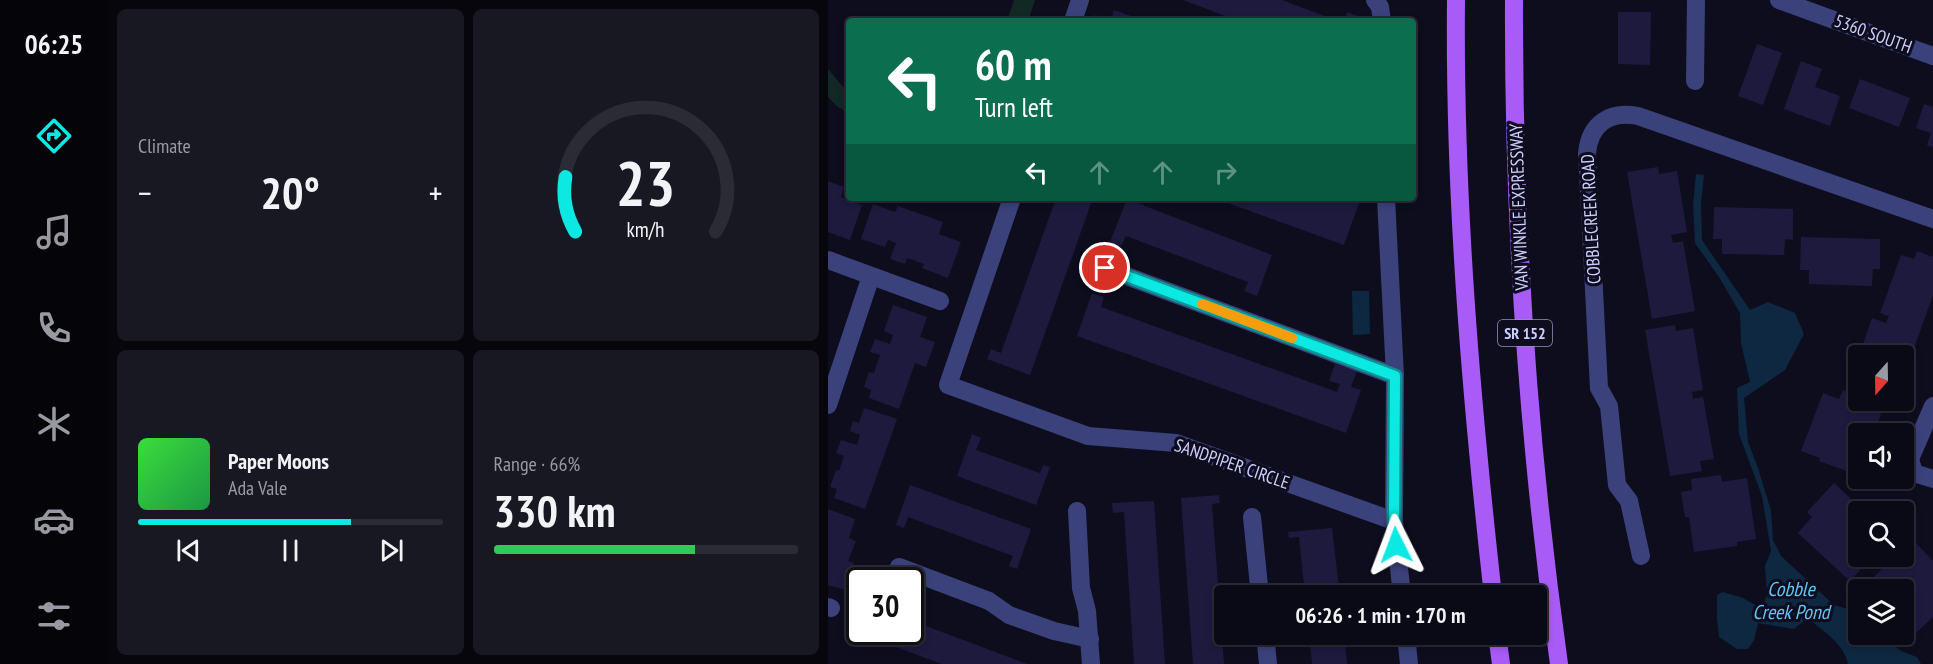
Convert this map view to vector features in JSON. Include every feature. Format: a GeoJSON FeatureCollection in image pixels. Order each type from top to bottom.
{"type":"FeatureCollection","features":[{"type":"Feature","properties":{"kind":"main road"},"geometry":{"type":"LineString","coordinates":[[1456,0],[1458,174],[1467,335],[1492,585]]}},
{"type":"Feature","properties":{"kind":"main road","name":"VAN WINKLE EXPRESSWAY"},"geometry":{"type":"LineString","coordinates":[[1514,0],[1515,154],[1527,367],[1538,500],[1559,664]]}},
{"type":"Feature","properties":{"kind":"main road"},"geometry":{"type":"LineString","coordinates":[[1498,645],[1501,664]]}},
{"type":"Feature","properties":{"kind":"street"},"geometry":{"type":"LineString","coordinates":[[1074,18],[1080,0]]}},
{"type":"Feature","properties":{"kind":"street"},"geometry":{"type":"LineString","coordinates":[[1375,0],[1380,7],[1382,18]]}},
{"type":"Feature","properties":{"kind":"street"},"geometry":{"type":"LineString","coordinates":[[1695,81],[1696,0]]}},
{"type":"Feature","properties":{"kind":"street","name":"5360 SOUTH"},"geometry":{"type":"LineString","coordinates":[[1779,0],[1933,56]]}},
{"type":"Feature","properties":{"kind":"street","name":"COBBLECREEK ROAD"},"geometry":{"type":"LineString","coordinates":[[1641,556],[1629,501],[1617,485],[1609,406],[1599,388],[1587,153],[1590,138],[1597,127],[1614,116],[1629,114],[1638,116],[1933,219]]}},
{"type":"Feature","properties":{"kind":"street","name":"SANDPIPER CIRCLE"},"geometry":{"type":"LineString","coordinates":[[1011,201],[948,386],[1088,436],[1176,443],[1394,520]]}},
{"type":"Feature","properties":{"kind":"street"},"geometry":{"type":"LineString","coordinates":[[1386,201],[1395,376],[1394,520],[1401,585]]}},
{"type":"Feature","properties":{"kind":"street"},"geometry":{"type":"LineString","coordinates":[[828,260],[940,301]]}},
{"type":"Feature","properties":{"kind":"street"},"geometry":{"type":"LineString","coordinates":[[1105,268],[1395,376]]}},
{"type":"Feature","properties":{"kind":"street"},"geometry":{"type":"LineString","coordinates":[[828,405],[832,380],[871,276]]}},
{"type":"Feature","properties":{"kind":"street"},"geometry":{"type":"LineString","coordinates":[[1933,406],[1910,459],[1914,473],[1933,479]]}},
{"type":"Feature","properties":{"kind":"street"},"geometry":{"type":"LineString","coordinates":[[1077,511],[1082,588],[1090,639],[1091,664]]}},
{"type":"Feature","properties":{"kind":"street"},"geometry":{"type":"LineString","coordinates":[[1252,517],[1259,585]]}},
{"type":"Feature","properties":{"kind":"street"},"geometry":{"type":"LineString","coordinates":[[924,576],[989,601],[1010,615],[1054,631],[1090,639]]}},
{"type":"Feature","properties":{"kind":"street"},"geometry":{"type":"LineString","coordinates":[[1266,645],[1268,664]]}},
{"type":"Feature","properties":{"kind":"street"},"geometry":{"type":"LineString","coordinates":[[1407,645],[1409,664]]}},
{"type":"Feature","properties":{"kind":"green space"},"geometry":{"type":"Polygon","coordinates":[[[1014,0],[1035,0],[1029,18],[1008,18],[1014,0]]]}},
{"type":"Feature","properties":{"kind":"green space"},"geometry":{"type":"Polygon","coordinates":[[[828,69],[846,90],[846,111],[828,97],[828,69]]]}},
{"type":"Feature","properties":{"kind":"water","name":"Cobble Creek Pond"},"geometry":{"type":"Polygon","coordinates":[[[1696,174],[1704,175],[1701,204],[1702,240],[1750,310],[1768,302],[1795,313],[1804,334],[1785,370],[1744,398],[1748,442],[1771,511],[1773,540],[1781,556],[1834,605],[1848,609],[1848,645],[1894,645],[1901,651],[1917,657],[1921,664],[1848,664],[1837,644],[1807,618],[1794,629],[1758,623],[1754,640],[1748,649],[1737,649],[1719,637],[1717,595],[1723,592],[1743,598],[1762,609],[1767,594],[1765,566],[1771,551],[1762,496],[1739,434],[1737,388],[1750,382],[1741,343],[1740,313],[1719,277],[1695,243],[1693,205],[1696,174]]]}},
{"type":"Feature","properties":{"kind":"water"},"geometry":{"type":"Polygon","coordinates":[[[1352,291],[1369,291],[1370,334],[1353,335],[1352,291]]]}},
{"type":"Feature","properties":{"kind":"building"},"geometry":{"type":"Polygon","coordinates":[[[1183,0],[1282,0],[1330,18],[1231,18],[1183,0]]]}},
{"type":"Feature","properties":{"kind":"building"},"geometry":{"type":"Polygon","coordinates":[[[1114,10],[1137,18],[1112,18],[1114,10]]]}},
{"type":"Feature","properties":{"kind":"building"},"geometry":{"type":"Polygon","coordinates":[[[1347,12],[1358,16],[1357,18],[1345,18],[1347,12]]]}},
{"type":"Feature","properties":{"kind":"building"},"geometry":{"type":"Polygon","coordinates":[[[1618,12],[1651,12],[1650,65],[1618,64],[1618,12]]]}},
{"type":"Feature","properties":{"kind":"building"},"geometry":{"type":"Polygon","coordinates":[[[1757,44],[1782,53],[1763,105],[1738,96],[1757,44]]]}},
{"type":"Feature","properties":{"kind":"building"},"geometry":{"type":"Polygon","coordinates":[[[1801,61],[1822,69],[1815,87],[1840,96],[1830,126],[1784,109],[1801,61]]]}},
{"type":"Feature","properties":{"kind":"building"},"geometry":{"type":"Polygon","coordinates":[[[1860,79],[1910,98],[1899,127],[1849,108],[1860,79]]]}},
{"type":"Feature","properties":{"kind":"building"},"geometry":{"type":"Polygon","coordinates":[[[1924,104],[1933,107],[1933,147],[1927,145],[1931,133],[1916,128],[1924,104]]]}},
{"type":"Feature","properties":{"kind":"building"},"geometry":{"type":"Polygon","coordinates":[[[1658,167],[1659,174],[1677,171],[1687,232],[1671,235],[1673,243],[1683,241],[1695,311],[1652,319],[1627,172],[1658,167]]]}},
{"type":"Feature","properties":{"kind":"building"},"geometry":{"type":"Polygon","coordinates":[[[828,181],[844,187],[841,197],[846,201],[862,205],[850,240],[828,232],[828,181]]]}},
{"type":"Feature","properties":{"kind":"building"},"geometry":{"type":"Polygon","coordinates":[[[1055,201],[1092,201],[1030,375],[987,359],[991,349],[1001,353],[1055,201]]]}},
{"type":"Feature","properties":{"kind":"building"},"geometry":{"type":"Polygon","coordinates":[[[1126,201],[1132,201],[1272,255],[1257,296],[1244,291],[1248,282],[1126,236],[1121,246],[1110,242],[1126,201]]]}},
{"type":"Feature","properties":{"kind":"building"},"geometry":{"type":"Polygon","coordinates":[[[1222,201],[1352,201],[1359,203],[1344,245],[1222,201]]]}},
{"type":"Feature","properties":{"kind":"building"},"geometry":{"type":"Polygon","coordinates":[[[873,204],[895,212],[898,206],[943,222],[939,234],[961,242],[948,278],[922,268],[924,264],[907,258],[905,264],[890,259],[896,243],[888,240],[885,247],[861,239],[873,204]]]}},
{"type":"Feature","properties":{"kind":"building"},"geometry":{"type":"Polygon","coordinates":[[[1714,207],[1793,209],[1793,240],[1785,239],[1784,255],[1722,254],[1722,239],[1713,239],[1714,207]]]}},
{"type":"Feature","properties":{"kind":"building"},"geometry":{"type":"Polygon","coordinates":[[[1801,237],[1880,239],[1880,269],[1873,269],[1872,286],[1809,284],[1809,270],[1800,270],[1801,237]]]}},
{"type":"Feature","properties":{"kind":"building"},"geometry":{"type":"Polygon","coordinates":[[[1917,251],[1933,257],[1933,295],[1914,348],[1914,345],[1863,345],[1872,318],[1886,323],[1889,316],[1880,313],[1901,255],[1914,259],[1917,251]]]}},
{"type":"Feature","properties":{"kind":"building"},"geometry":{"type":"Polygon","coordinates":[[[1092,293],[1104,297],[1101,307],[1337,392],[1340,384],[1329,381],[1335,364],[1357,371],[1351,387],[1361,390],[1346,433],[1077,336],[1092,293]]]}},
{"type":"Feature","properties":{"kind":"building"},"geometry":{"type":"Polygon","coordinates":[[[893,305],[927,317],[920,337],[935,342],[926,367],[915,363],[899,409],[869,398],[871,390],[864,387],[869,372],[874,373],[880,355],[870,352],[875,339],[890,344],[893,335],[884,331],[893,305]]]}},
{"type":"Feature","properties":{"kind":"building"},"geometry":{"type":"Polygon","coordinates":[[[1675,325],[1676,331],[1693,328],[1703,390],[1692,392],[1693,399],[1703,397],[1714,459],[1700,461],[1702,471],[1670,476],[1645,330],[1675,325]]]}},
{"type":"Feature","properties":{"kind":"building"},"geometry":{"type":"Polygon","coordinates":[[[1843,390],[1848,392],[1848,411],[1874,411],[1881,414],[1878,423],[1848,423],[1848,471],[1819,461],[1820,458],[1801,451],[1823,393],[1839,399],[1843,390]]]}},
{"type":"Feature","properties":{"kind":"building"},"geometry":{"type":"Polygon","coordinates":[[[864,408],[897,419],[865,509],[834,498],[837,489],[830,487],[844,456],[836,453],[841,440],[857,445],[860,435],[850,431],[853,421],[859,423],[864,408]]]}},
{"type":"Feature","properties":{"kind":"building"},"geometry":{"type":"Polygon","coordinates":[[[972,434],[981,438],[976,450],[1040,473],[1043,465],[1050,467],[1036,505],[957,476],[972,434]]]}},
{"type":"Feature","properties":{"kind":"building"},"geometry":{"type":"Polygon","coordinates":[[[1721,475],[1722,482],[1747,478],[1756,539],[1737,542],[1737,546],[1694,552],[1689,517],[1685,517],[1681,492],[1692,490],[1691,479],[1721,475]]]}},
{"type":"Feature","properties":{"kind":"building"},"geometry":{"type":"Polygon","coordinates":[[[1834,483],[1853,501],[1848,501],[1848,567],[1863,567],[1852,579],[1848,579],[1798,533],[1812,517],[1807,512],[1834,483]]]}},
{"type":"Feature","properties":{"kind":"building"},"geometry":{"type":"Polygon","coordinates":[[[910,485],[1031,529],[1017,569],[1009,566],[1013,556],[908,517],[904,528],[896,525],[910,485]]]}},
{"type":"Feature","properties":{"kind":"building"},"geometry":{"type":"Polygon","coordinates":[[[1219,495],[1220,503],[1212,504],[1218,585],[1214,585],[1214,645],[1223,645],[1224,664],[1193,664],[1181,498],[1219,495]]]}},
{"type":"Feature","properties":{"kind":"building"},"geometry":{"type":"Polygon","coordinates":[[[1154,501],[1165,664],[1134,664],[1124,512],[1113,513],[1112,503],[1154,501]]]}},
{"type":"Feature","properties":{"kind":"building"},"geometry":{"type":"Polygon","coordinates":[[[828,509],[855,519],[849,538],[856,541],[848,561],[854,563],[853,567],[846,567],[845,590],[828,585],[828,509]]]}},
{"type":"Feature","properties":{"kind":"building"},"geometry":{"type":"Polygon","coordinates":[[[1332,528],[1339,585],[1304,585],[1299,537],[1289,538],[1288,532],[1332,528]]]}},
{"type":"Feature","properties":{"kind":"building"},"geometry":{"type":"Polygon","coordinates":[[[1914,541],[1933,561],[1933,617],[1915,634],[1914,579],[1872,579],[1884,567],[1914,567],[1914,541]]]}},
{"type":"Feature","properties":{"kind":"building"},"geometry":{"type":"Polygon","coordinates":[[[924,625],[1027,664],[942,664],[890,645],[924,645],[924,625]]]}},
{"type":"Feature","properties":{"kind":"building"},"geometry":{"type":"Polygon","coordinates":[[[1310,645],[1345,645],[1347,664],[1312,664],[1310,645]]]}},
{"type":"Feature","properties":{"kind":"slow traffic"},"geometry":{"type":"LineString","coordinates":[[1202,304],[1292,338]]}},
{"type":"Feature","properties":{"kind":"route"},"geometry":{"type":"LineString","coordinates":[[1105,268],[1395,376],[1394,520],[1396,545]]}}]}
